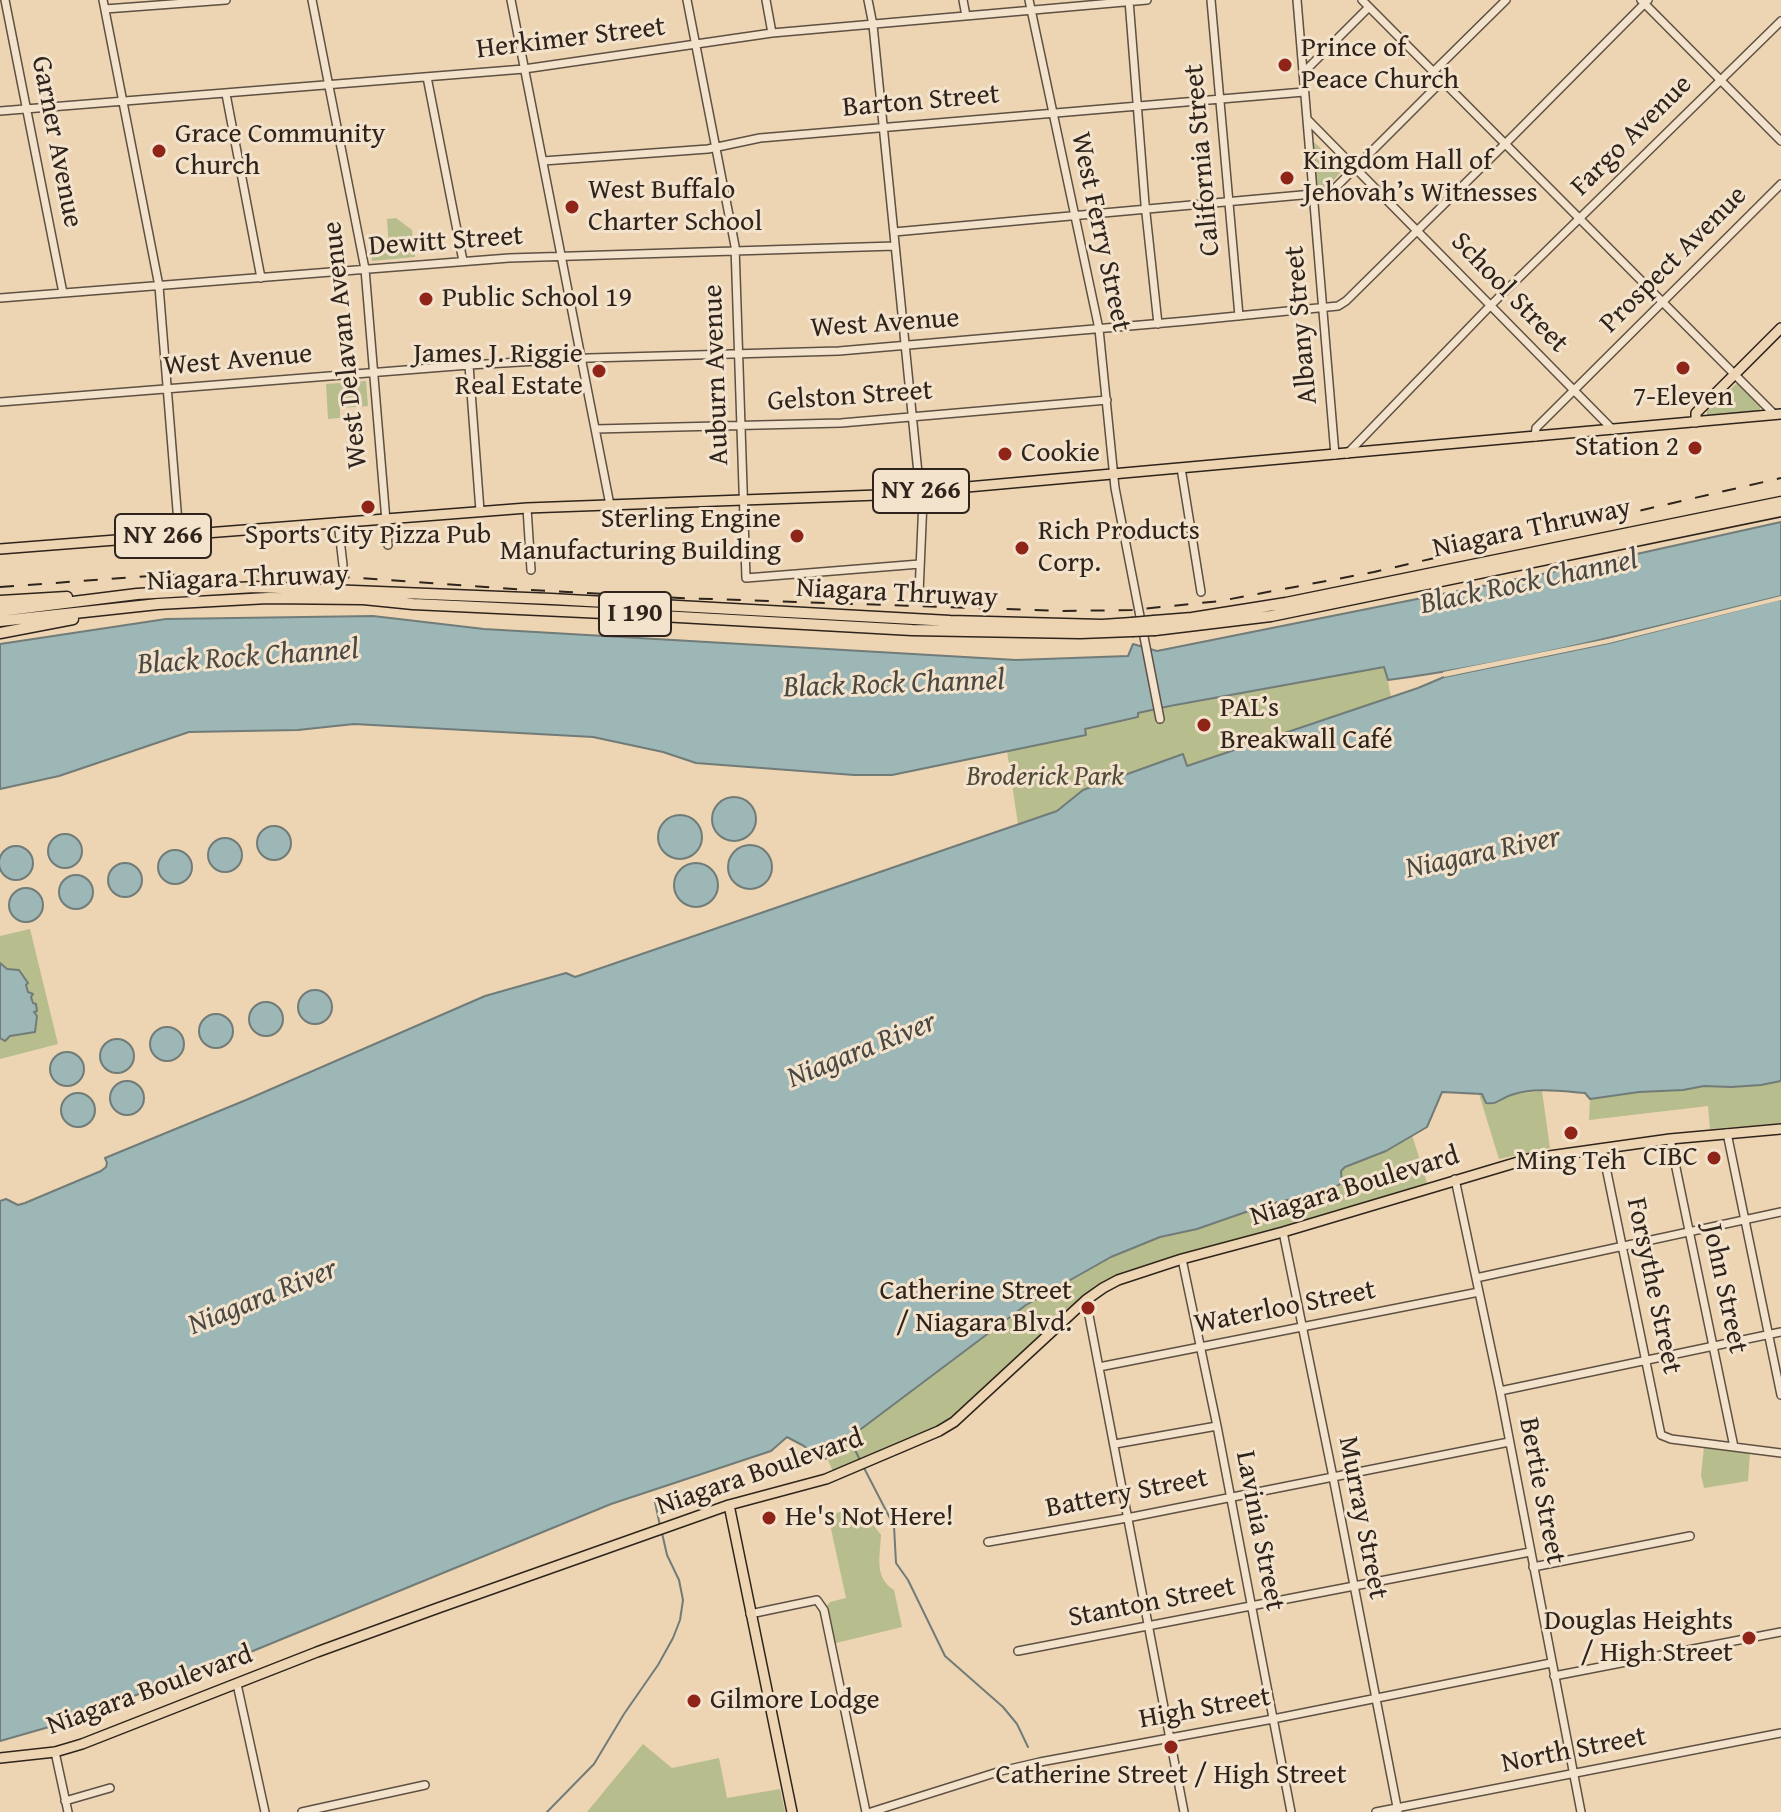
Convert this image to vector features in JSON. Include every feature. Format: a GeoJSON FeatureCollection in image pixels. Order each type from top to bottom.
{"type":"FeatureCollection","features":[{"type":"Feature","properties":{"kind":"highway","name":"Niagara Thruway"},"geometry":{"type":"LineString","coordinates":[[1,629],[138,606],[268,598],[363,599],[912,630],[1065,633],[1136,630],[1286,603],[1781,502]]}},
{"type":"Feature","properties":{"kind":"highway","name":"Niagara Thruway"},"geometry":{"type":"LineString","coordinates":[[1154,626],[1271,616],[1781,511]]}},
{"type":"Feature","properties":{"kind":"highway","name":"Niagara Thruway"},"geometry":{"type":"LineString","coordinates":[[0,611],[137,594],[255,587],[551,599],[1007,624],[1102,625],[1136,630]]}},
{"type":"Feature","properties":{"kind":"highway"},"geometry":{"type":"LineString","coordinates":[[0,601],[137,594]]}},
{"type":"Feature","properties":{"kind":"main road"},"geometry":{"type":"LineString","coordinates":[[1777,414],[1696,422],[1696,413],[1781,328]]}},
{"type":"Feature","properties":{"kind":"main road","name":"NY 266"},"geometry":{"type":"LineString","coordinates":[[0,549],[527,508],[921,491],[1696,422]]}},
{"type":"Feature","properties":{"kind":"main road","name":"Niagara Boulevard"},"geometry":{"type":"LineString","coordinates":[[0,1758],[55,1752],[82,1744],[351,1640],[729,1505],[826,1479],[939,1431],[954,1422],[1086,1300],[1118,1280],[1528,1159],[1670,1139],[1781,1129]]}},
{"type":"Feature","properties":{"kind":"main road"},"geometry":{"type":"LineString","coordinates":[[729,1505],[792,1812]]}},
{"type":"Feature","properties":{"kind":"street","name":"Garner Avenue"},"geometry":{"type":"LineString","coordinates":[[5,0],[63,293]]}},
{"type":"Feature","properties":{"kind":"street"},"geometry":{"type":"LineString","coordinates":[[179,535],[159,286],[104,4],[226,0]]}},
{"type":"Feature","properties":{"kind":"street","name":"West Delavan Avenue"},"geometry":{"type":"LineString","coordinates":[[312,0],[365,269],[388,545]]}},
{"type":"Feature","properties":{"kind":"street"},"geometry":{"type":"LineString","coordinates":[[511,0],[610,505]]}},
{"type":"Feature","properties":{"kind":"street","name":"Auburn Avenue"},"geometry":{"type":"LineString","coordinates":[[687,0],[735,251],[746,578],[920,564]]}},
{"type":"Feature","properties":{"kind":"street"},"geometry":{"type":"LineString","coordinates":[[766,0],[772,33]]}},
{"type":"Feature","properties":{"kind":"street"},"geometry":{"type":"LineString","coordinates":[[868,0],[923,500],[919,593]]}},
{"type":"Feature","properties":{"kind":"street"},"geometry":{"type":"LineString","coordinates":[[963,0],[966,16]]}},
{"type":"Feature","properties":{"kind":"street","name":"West Ferry Street"},"geometry":{"type":"LineString","coordinates":[[1029,0],[1099,329],[1114,475],[1136,630],[1160,719]]}},
{"type":"Feature","properties":{"kind":"street","name":"Herkimer Street"},"geometry":{"type":"LineString","coordinates":[[0,111],[524,69],[772,33],[1147,0]]}},
{"type":"Feature","properties":{"kind":"street","name":"California Street"},"geometry":{"type":"LineString","coordinates":[[1211,0],[1239,316]]}},
{"type":"Feature","properties":{"kind":"street","name":"Albany Street"},"geometry":{"type":"LineString","coordinates":[[1297,0],[1335,455]]}},
{"type":"Feature","properties":{"kind":"street"},"geometry":{"type":"LineString","coordinates":[[1362,0],[1662,303],[1777,414]]}},
{"type":"Feature","properties":{"kind":"street"},"geometry":{"type":"LineString","coordinates":[[1433,72],[1506,0]]}},
{"type":"Feature","properties":{"kind":"street"},"geometry":{"type":"LineString","coordinates":[[1129,1],[1158,324]]}},
{"type":"Feature","properties":{"kind":"street"},"geometry":{"type":"LineString","coordinates":[[1644,1],[1781,141]]}},
{"type":"Feature","properties":{"kind":"street","name":"West Avenue"},"geometry":{"type":"LineString","coordinates":[[0,402],[469,365],[839,351],[1338,306],[1505,144],[1644,1]]}},
{"type":"Feature","properties":{"kind":"street"},"geometry":{"type":"LineString","coordinates":[[1303,73],[1369,7]]}},
{"type":"Feature","properties":{"kind":"street","name":"Fargo Avenue"},"geometry":{"type":"LineString","coordinates":[[1347,454],[1490,306],[1781,21]]}},
{"type":"Feature","properties":{"kind":"street"},"geometry":{"type":"LineString","coordinates":[[427,77],[463,261]]}},
{"type":"Feature","properties":{"kind":"street"},"geometry":{"type":"LineString","coordinates":[[894,232],[1333,190],[1442,81]]}},
{"type":"Feature","properties":{"kind":"street","name":"Barton Street"},"geometry":{"type":"LineString","coordinates":[[543,161],[716,148],[760,138],[1304,92]]}},
{"type":"Feature","properties":{"kind":"street"},"geometry":{"type":"LineString","coordinates":[[226,94],[261,278]]}},
{"type":"Feature","properties":{"kind":"street","name":"School Street"},"geometry":{"type":"LineString","coordinates":[[1307,119],[1613,430]]}},
{"type":"Feature","properties":{"kind":"street","name":"Prospect Avenue"},"geometry":{"type":"LineString","coordinates":[[1535,437],[1536,428],[1781,184]]}},
{"type":"Feature","properties":{"kind":"street","name":"Dewitt Street"},"geometry":{"type":"LineString","coordinates":[[0,298],[509,258],[895,246]]}},
{"type":"Feature","properties":{"kind":"street"},"geometry":{"type":"LineString","coordinates":[[469,365],[480,511]]}},
{"type":"Feature","properties":{"kind":"street","name":"Gelston Street"},"geometry":{"type":"LineString","coordinates":[[595,429],[841,423],[1107,400]]}},
{"type":"Feature","properties":{"kind":"street"},"geometry":{"type":"LineString","coordinates":[[1181,468],[1201,592]]}},
{"type":"Feature","properties":{"kind":"street"},"geometry":{"type":"LineString","coordinates":[[527,508],[531,570]]}},
{"type":"Feature","properties":{"kind":"street"},"geometry":{"type":"LineString","coordinates":[[338,522],[343,565]]}},
{"type":"Feature","properties":{"kind":"street"},"geometry":{"type":"LineString","coordinates":[[1124,536],[1190,527]]}},
{"type":"Feature","properties":{"kind":"street"},"geometry":{"type":"LineString","coordinates":[[1727,1133],[1781,1395]]}},
{"type":"Feature","properties":{"kind":"street","name":"John Street"},"geometry":{"type":"LineString","coordinates":[[1670,1139],[1734,1447]]}},
{"type":"Feature","properties":{"kind":"street","name":"Forsythe Street"},"geometry":{"type":"LineString","coordinates":[[1602,1148],[1661,1433],[1671,1439],[1734,1447]]}},
{"type":"Feature","properties":{"kind":"street","name":"Bertie Street"},"geometry":{"type":"LineString","coordinates":[[1455,1179],[1500,1391],[1581,1812]]}},
{"type":"Feature","properties":{"kind":"street"},"geometry":{"type":"LineString","coordinates":[[1476,1278],[1781,1212]]}},
{"type":"Feature","properties":{"kind":"street","name":"Murray Street"},"geometry":{"type":"LineString","coordinates":[[1283,1232],[1397,1810]]}},
{"type":"Feature","properties":{"kind":"street","name":"Lavinia Street"},"geometry":{"type":"LineString","coordinates":[[1182,1259],[1291,1812]]}},
{"type":"Feature","properties":{"kind":"street","name":"Waterloo Street"},"geometry":{"type":"LineString","coordinates":[[1099,1367],[1479,1292]]}},
{"type":"Feature","properties":{"kind":"street"},"geometry":{"type":"LineString","coordinates":[[1086,1300],[1184,1812]]}},
{"type":"Feature","properties":{"kind":"street"},"geometry":{"type":"LineString","coordinates":[[1500,1391],[1781,1332]]}},
{"type":"Feature","properties":{"kind":"street"},"geometry":{"type":"LineString","coordinates":[[1115,1444],[1217,1426]]}},
{"type":"Feature","properties":{"kind":"street","name":"Battery Street"},"geometry":{"type":"LineString","coordinates":[[988,1542],[1127,1518],[1509,1442]]}},
{"type":"Feature","properties":{"kind":"street"},"geometry":{"type":"LineString","coordinates":[[1734,1447],[1781,1453]]}},
{"type":"Feature","properties":{"kind":"street"},"geometry":{"type":"LineString","coordinates":[[1533,1567],[1690,1536]]}},
{"type":"Feature","properties":{"kind":"street","name":"Stanton Street"},"geometry":{"type":"LineString","coordinates":[[1018,1651],[1530,1552]]}},
{"type":"Feature","properties":{"kind":"street"},"geometry":{"type":"LineString","coordinates":[[750,1614],[817,1600],[824,1610],[869,1812]]}},
{"type":"Feature","properties":{"kind":"street"},"geometry":{"type":"LineString","coordinates":[[1554,1676],[1781,1632]]}},
{"type":"Feature","properties":{"kind":"street","name":"High Street"},"geometry":{"type":"LineString","coordinates":[[869,1812],[1001,1771],[1041,1762],[1551,1663]]}},
{"type":"Feature","properties":{"kind":"street"},"geometry":{"type":"LineString","coordinates":[[237,1684],[265,1812]]}},
{"type":"Feature","properties":{"kind":"street","name":"North Street"},"geometry":{"type":"LineString","coordinates":[[1376,1812],[1781,1733]]}},
{"type":"Feature","properties":{"kind":"street"},"geometry":{"type":"LineString","coordinates":[[55,1752],[68,1812]]}},
{"type":"Feature","properties":{"kind":"street"},"geometry":{"type":"LineString","coordinates":[[302,1812],[425,1785]]}},
{"type":"Feature","properties":{"kind":"street"},"geometry":{"type":"LineString","coordinates":[[65,1801],[110,1788]]}},
{"type":"Feature","properties":{"kind":"green space"},"geometry":{"type":"Polygon","coordinates":[[[1314,142],[1343,169],[1329,186],[1317,188],[1314,142]]]}},
{"type":"Feature","properties":{"kind":"green space"},"geometry":{"type":"Polygon","coordinates":[[[396,218],[412,230],[415,257],[372,261],[370,251],[389,250],[387,219],[396,218]]]}},
{"type":"Feature","properties":{"kind":"green space"},"geometry":{"type":"Polygon","coordinates":[[[366,381],[368,406],[340,408],[340,418],[328,419],[326,384],[366,381]]]}},
{"type":"Feature","properties":{"kind":"green space"},"geometry":{"type":"Polygon","coordinates":[[[1736,384],[1760,407],[1760,412],[1707,416],[1707,410],[1736,384]]]}},
{"type":"Feature","properties":{"kind":"green space","name":"Broderick Park"},"geometry":{"type":"Polygon","coordinates":[[[1385,667],[1391,697],[1187,766],[1183,755],[1083,790],[1057,811],[1018,824],[1007,751],[1085,735],[1084,730],[1138,718],[1137,713],[1385,667]]]}},
{"type":"Feature","properties":{"kind":"green space"},"geometry":{"type":"Polygon","coordinates":[[[30,929],[58,1044],[0,1059],[0,1038],[3,1041],[15,1034],[33,1033],[36,1004],[19,970],[7,969],[0,963],[0,936],[30,929]]]}},
{"type":"Feature","properties":{"kind":"green space"},"geometry":{"type":"Polygon","coordinates":[[[1781,1081],[1781,1123],[1710,1129],[1708,1106],[1589,1120],[1590,1099],[1781,1081]]]}},
{"type":"Feature","properties":{"kind":"green space"},"geometry":{"type":"Polygon","coordinates":[[[1542,1091],[1550,1148],[1499,1159],[1479,1094],[1498,1103],[1509,1095],[1542,1091]]]}},
{"type":"Feature","properties":{"kind":"green space"},"geometry":{"type":"Polygon","coordinates":[[[1412,1135],[1427,1183],[1292,1227],[1161,1261],[1096,1285],[955,1417],[833,1472],[828,1460],[841,1451],[849,1438],[1026,1305],[1111,1257],[1160,1237],[1197,1229],[1266,1205],[1330,1190],[1345,1167],[1386,1151],[1412,1135]]]}},
{"type":"Feature","properties":{"kind":"green space"},"geometry":{"type":"Polygon","coordinates":[[[1704,1447],[1750,1452],[1748,1481],[1704,1488],[1701,1475],[1704,1447]]]}},
{"type":"Feature","properties":{"kind":"green space"},"geometry":{"type":"Polygon","coordinates":[[[860,1507],[881,1535],[881,1573],[894,1590],[902,1627],[832,1644],[823,1611],[830,1602],[846,1598],[828,1515],[860,1507]]]}},
{"type":"Feature","properties":{"kind":"green space"},"geometry":{"type":"Polygon","coordinates":[[[643,1744],[672,1768],[719,1758],[727,1798],[780,1789],[785,1812],[587,1812],[643,1744]]]}},
{"type":"Feature","properties":{"kind":"water","name":"Black Rock Channel"},"geometry":{"type":"Polygon","coordinates":[[[1781,522],[1781,596],[1586,643],[1438,673],[1388,680],[1384,667],[1170,706],[1085,729],[1086,735],[892,775],[696,763],[663,752],[593,737],[354,724],[298,730],[189,732],[59,776],[0,789],[0,644],[166,619],[373,616],[484,629],[1016,660],[1128,656],[1133,644],[1157,651],[1587,565],[1781,522]]]}},
{"type":"Feature","properties":{"kind":"water","name":"Niagara River"},"geometry":{"type":"Polygon","coordinates":[[[1781,599],[1781,1081],[1590,1099],[1585,1093],[1529,1091],[1490,1103],[1486,1103],[1482,1094],[1442,1092],[1427,1127],[1386,1151],[1345,1167],[1341,1171],[1342,1183],[1330,1190],[1266,1205],[1197,1229],[1160,1237],[1111,1257],[1026,1305],[849,1438],[833,1457],[817,1459],[804,1446],[787,1437],[771,1451],[611,1504],[226,1662],[49,1727],[0,1741],[0,1201],[6,1199],[18,1205],[25,1203],[101,1171],[106,1167],[105,1158],[485,996],[566,973],[575,977],[1057,811],[1083,790],[1183,754],[1187,766],[1444,677],[1609,643],[1781,599]]]}},
{"type":"Feature","properties":{"kind":"water"},"geometry":{"type":"Polygon","coordinates":[[[734,797],[750,803],[756,819],[750,835],[734,841],[718,835],[712,819],[718,803],[734,797]]]}},
{"type":"Feature","properties":{"kind":"water"},"geometry":{"type":"Polygon","coordinates":[[[680,815],[696,821],[702,837],[696,853],[680,859],[664,853],[658,837],[664,821],[680,815]]]}},
{"type":"Feature","properties":{"kind":"water"},"geometry":{"type":"Polygon","coordinates":[[[274,826],[286,831],[291,843],[286,855],[274,860],[262,855],[257,843],[262,831],[274,826]]]}},
{"type":"Feature","properties":{"kind":"water"},"geometry":{"type":"Polygon","coordinates":[[[65,834],[77,839],[82,851],[77,863],[65,868],[53,863],[48,851],[53,839],[65,834]]]}},
{"type":"Feature","properties":{"kind":"water"},"geometry":{"type":"Polygon","coordinates":[[[225,838],[237,843],[242,855],[237,867],[225,872],[213,867],[208,855],[213,843],[225,838]]]}},
{"type":"Feature","properties":{"kind":"water"},"geometry":{"type":"Polygon","coordinates":[[[750,845],[766,851],[772,867],[766,883],[750,889],[734,883],[728,867],[734,851],[750,845]]]}},
{"type":"Feature","properties":{"kind":"water"},"geometry":{"type":"Polygon","coordinates":[[[16,846],[28,851],[33,863],[28,875],[16,880],[4,875],[-1,863],[4,851],[16,846]]]}},
{"type":"Feature","properties":{"kind":"water"},"geometry":{"type":"Polygon","coordinates":[[[175,850],[187,855],[192,867],[187,879],[175,884],[163,879],[158,867],[163,855],[175,850]]]}},
{"type":"Feature","properties":{"kind":"water"},"geometry":{"type":"Polygon","coordinates":[[[125,863],[137,868],[142,880],[137,892],[125,897],[113,892],[108,880],[113,868],[125,863]]]}},
{"type":"Feature","properties":{"kind":"water"},"geometry":{"type":"Polygon","coordinates":[[[696,863],[712,869],[718,885],[712,901],[696,907],[680,901],[674,885],[680,869],[696,863]]]}},
{"type":"Feature","properties":{"kind":"water"},"geometry":{"type":"Polygon","coordinates":[[[76,875],[88,880],[93,892],[88,904],[76,909],[64,904],[59,892],[64,880],[76,875]]]}},
{"type":"Feature","properties":{"kind":"water"},"geometry":{"type":"Polygon","coordinates":[[[26,888],[38,893],[43,905],[38,917],[26,922],[14,917],[9,905],[14,893],[26,888]]]}},
{"type":"Feature","properties":{"kind":"water"},"geometry":{"type":"Polygon","coordinates":[[[0,963],[7,969],[19,970],[28,983],[28,992],[33,994],[31,997],[37,1011],[34,1012],[37,1016],[35,1032],[10,1036],[5,1041],[0,1038],[0,963]]]}},
{"type":"Feature","properties":{"kind":"water"},"geometry":{"type":"Polygon","coordinates":[[[315,990],[327,995],[332,1007],[327,1019],[315,1024],[303,1019],[298,1007],[303,995],[315,990]]]}},
{"type":"Feature","properties":{"kind":"water"},"geometry":{"type":"Polygon","coordinates":[[[266,1002],[278,1007],[283,1019],[278,1031],[266,1036],[254,1031],[249,1019],[254,1007],[266,1002]]]}},
{"type":"Feature","properties":{"kind":"water"},"geometry":{"type":"Polygon","coordinates":[[[216,1014],[228,1019],[233,1031],[228,1043],[216,1048],[204,1043],[199,1031],[204,1019],[216,1014]]]}},
{"type":"Feature","properties":{"kind":"water"},"geometry":{"type":"Polygon","coordinates":[[[167,1027],[179,1032],[184,1044],[179,1056],[167,1061],[155,1056],[150,1044],[155,1032],[167,1027]]]}},
{"type":"Feature","properties":{"kind":"water"},"geometry":{"type":"Polygon","coordinates":[[[117,1039],[129,1044],[134,1056],[129,1068],[117,1073],[105,1068],[100,1056],[105,1044],[117,1039]]]}},
{"type":"Feature","properties":{"kind":"water"},"geometry":{"type":"Polygon","coordinates":[[[67,1052],[79,1057],[84,1069],[79,1081],[67,1086],[55,1081],[50,1069],[55,1057],[67,1052]]]}},
{"type":"Feature","properties":{"kind":"water"},"geometry":{"type":"Polygon","coordinates":[[[127,1081],[139,1086],[144,1098],[139,1110],[127,1115],[115,1110],[110,1098],[115,1086],[127,1081]]]}},
{"type":"Feature","properties":{"kind":"water"},"geometry":{"type":"Polygon","coordinates":[[[78,1093],[90,1098],[95,1110],[90,1122],[78,1127],[66,1122],[61,1110],[66,1098],[78,1093]]]}},
{"type":"Feature","properties":{"kind":"pier"},"geometry":{"type":"Polygon","coordinates":[[[1781,596],[1781,600],[1609,643],[1444,677],[1443,672],[1608,639],[1781,596]]]}},
{"type":"Feature","properties":{"kind":"waterway"},"geometry":{"type":"LineString","coordinates":[[849,1438],[860,1460]]}},
{"type":"Feature","properties":{"kind":"waterway"},"geometry":{"type":"LineString","coordinates":[[863,1466],[894,1526],[896,1563],[908,1580],[945,1656],[1003,1707],[1017,1724],[1028,1747]]}},
{"type":"Feature","properties":{"kind":"waterway"},"geometry":{"type":"LineString","coordinates":[[655,1502],[660,1526]]}},
{"type":"Feature","properties":{"kind":"waterway"},"geometry":{"type":"LineString","coordinates":[[547,1812],[594,1764],[673,1638],[683,1600],[662,1533]]}},
{"type":"Feature","properties":{"kind":"railway"},"geometry":{"type":"LineString","coordinates":[[0,587],[163,575],[265,574],[680,598],[1062,611],[1132,610],[1220,601],[1374,572],[1781,478]]}},
{"type":"Feature","properties":{"kind":"place","name":"Prince of Peace Church"},"geometry":{"type":"Point","coordinates":[1285,65]}},
{"type":"Feature","properties":{"kind":"place","name":"Grace Community Church"},"geometry":{"type":"Point","coordinates":[159,151]}},
{"type":"Feature","properties":{"kind":"place","name":"Kingdom Hall of Jehovah’s Witnesses"},"geometry":{"type":"Point","coordinates":[1287,178]}},
{"type":"Feature","properties":{"kind":"place","name":"West Buffalo Charter School"},"geometry":{"type":"Point","coordinates":[572,207]}},
{"type":"Feature","properties":{"kind":"place","name":"Public School 19"},"geometry":{"type":"Point","coordinates":[426,299]}},
{"type":"Feature","properties":{"kind":"place","name":"7-Eleven"},"geometry":{"type":"Point","coordinates":[1683,368]}},
{"type":"Feature","properties":{"kind":"place","name":"James J. Riggie Real Estate"},"geometry":{"type":"Point","coordinates":[599,371]}},
{"type":"Feature","properties":{"kind":"place","name":"Station 2"},"geometry":{"type":"Point","coordinates":[1695,448]}},
{"type":"Feature","properties":{"kind":"place","name":"Cookie"},"geometry":{"type":"Point","coordinates":[1005,454]}},
{"type":"Feature","properties":{"kind":"place","name":"Sports City Pizza Pub"},"geometry":{"type":"Point","coordinates":[368,507]}},
{"type":"Feature","properties":{"kind":"place","name":"Sterling Engine Manufacturing Building"},"geometry":{"type":"Point","coordinates":[797,536]}},
{"type":"Feature","properties":{"kind":"place","name":"Rich Products Corp."},"geometry":{"type":"Point","coordinates":[1022,548]}},
{"type":"Feature","properties":{"kind":"place","name":"PAL’s Breakwall Café"},"geometry":{"type":"Point","coordinates":[1204,725]}},
{"type":"Feature","properties":{"kind":"place","name":"Ming Teh"},"geometry":{"type":"Point","coordinates":[1571,1133]}},
{"type":"Feature","properties":{"kind":"place","name":"CIBC"},"geometry":{"type":"Point","coordinates":[1714,1158]}},
{"type":"Feature","properties":{"kind":"place","name":"Catherine Street / Niagara Blvd."},"geometry":{"type":"Point","coordinates":[1088,1308]}},
{"type":"Feature","properties":{"kind":"place","name":"He's Not Here!"},"geometry":{"type":"Point","coordinates":[769,1518]}},
{"type":"Feature","properties":{"kind":"place","name":"Douglas Heights / High Street"},"geometry":{"type":"Point","coordinates":[1749,1638]}},
{"type":"Feature","properties":{"kind":"place","name":"Gilmore Lodge"},"geometry":{"type":"Point","coordinates":[694,1701]}},
{"type":"Feature","properties":{"kind":"place","name":"Catherine Street / High Street"},"geometry":{"type":"Point","coordinates":[1171,1747]}}]}
